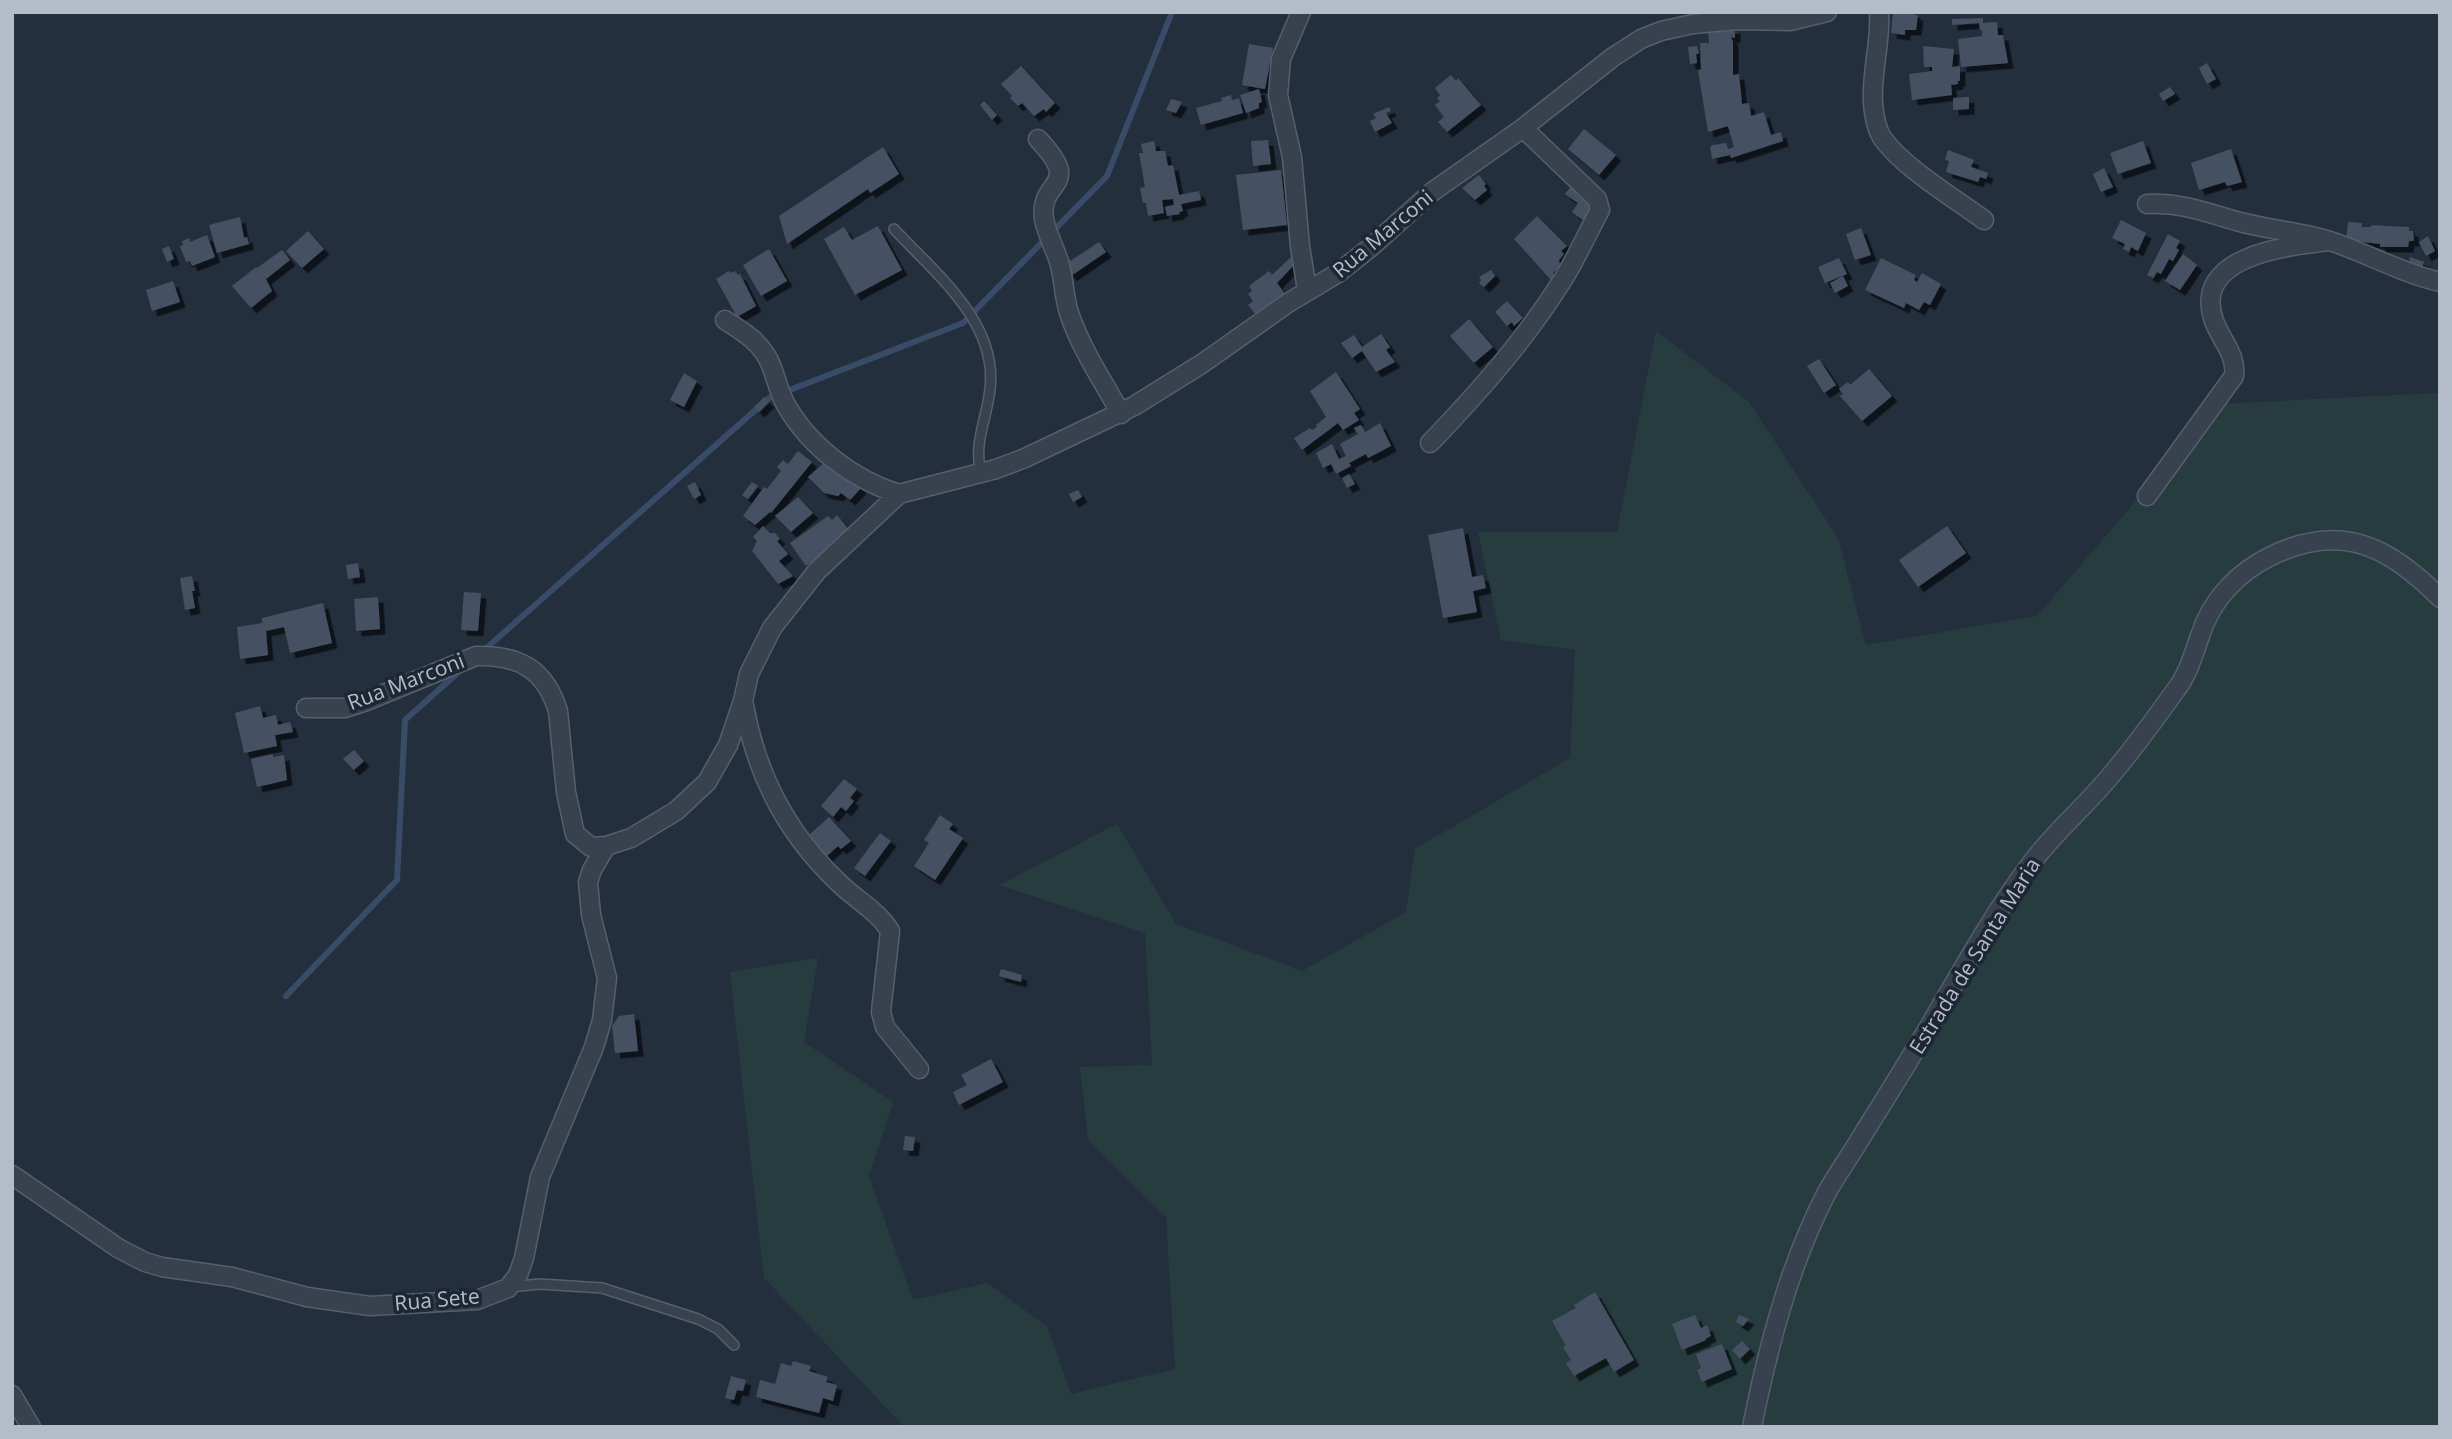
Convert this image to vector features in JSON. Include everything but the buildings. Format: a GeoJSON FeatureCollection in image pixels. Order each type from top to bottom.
{"type":"FeatureCollection","features":[{"type":"Feature","properties":{"kind":"street"},"geometry":{"type":"LineString","coordinates":[[1301,12],[1280,59],[1278,95],[1292,157],[1307,290]]}},
{"type":"Feature","properties":{"kind":"street","name":"Rua Marconi"},"geometry":{"type":"LineString","coordinates":[[306,708],[345,708],[476,656],[494,656],[527,665],[542,678],[555,700],[566,792],[575,834],[591,847],[606,846],[631,838],[676,811],[707,782],[728,746],[753,664],[772,628],[817,571],[899,494],[981,473],[1025,458],[1121,414],[1203,363],[1307,290],[1338,273],[1432,192],[1523,128],[1613,57],[1641,39],[1661,31],[1720,20],[1790,21],[1827,12]]}},
{"type":"Feature","properties":{"kind":"street"},"geometry":{"type":"LineString","coordinates":[[1879,12],[1880,34],[1873,101],[1875,122],[1882,138],[1899,157],[1984,220]]}},
{"type":"Feature","properties":{"kind":"street"},"geometry":{"type":"LineString","coordinates":[[1430,443],[1469,402],[1518,341],[1561,282],[1600,211],[1597,199],[1523,128]]}},
{"type":"Feature","properties":{"kind":"street"},"geometry":{"type":"LineString","coordinates":[[1038,139],[1058,163],[1059,180],[1046,202],[1044,211],[1045,222],[1060,264],[1069,314],[1089,358],[1121,414]]}},
{"type":"Feature","properties":{"kind":"street"},"geometry":{"type":"LineString","coordinates":[[2147,204],[2168,202],[2241,222],[2329,241],[2416,277],[2440,282]]}},
{"type":"Feature","properties":{"kind":"street"},"geometry":{"type":"LineString","coordinates":[[2147,496],[2234,376],[2232,356],[2212,314],[2212,288],[2217,278],[2248,258],[2285,246],[2329,241]]}},
{"type":"Feature","properties":{"kind":"street"},"geometry":{"type":"LineString","coordinates":[[725,320],[753,338],[763,351],[785,404],[820,445],[846,469],[865,481],[899,494]]}},
{"type":"Feature","properties":{"kind":"street","name":"Estrada de Santa Maria"},"geometry":{"type":"LineString","coordinates":[[1752,1427],[1775,1329],[1799,1255],[1827,1193],[2017,883],[2068,819],[2111,775],[2178,688],[2193,658],[2200,632],[2212,607],[2231,583],[2269,557],[2302,543],[2339,540],[2377,549],[2398,560],[2440,598]]}},
{"type":"Feature","properties":{"kind":"street"},"geometry":{"type":"LineString","coordinates":[[743,701],[750,741],[757,761],[788,824],[819,863],[880,918],[890,931],[881,1012],[885,1027],[919,1069]]}},
{"type":"Feature","properties":{"kind":"street","name":"Rua Sete"},"geometry":{"type":"LineString","coordinates":[[12,1175],[118,1248],[145,1262],[162,1267],[232,1277],[307,1297],[370,1306],[477,1300],[508,1288],[519,1275],[540,1177],[594,1047],[604,1010],[607,978],[591,915],[588,882],[606,846]]}},
{"type":"Feature","properties":{"kind":"street"},"geometry":{"type":"LineString","coordinates":[[12,1395],[31,1427]]}},
{"type":"Feature","properties":{"kind":"lane"},"geometry":{"type":"LineString","coordinates":[[894,229],[962,302],[985,342],[991,385],[978,442],[981,473]]}},
{"type":"Feature","properties":{"kind":"lane"},"geometry":{"type":"LineString","coordinates":[[508,1288],[540,1283],[602,1289],[698,1319],[718,1329],[734,1345]]}},
{"type":"Feature","properties":{"kind":"green space"},"geometry":{"type":"Polygon","coordinates":[[[1656,331],[1749,402],[1838,538],[1866,645],[2037,616],[2219,404],[2437,393],[2440,396],[2440,1427],[904,1427],[764,1278],[730,972],[818,958],[804,1042],[893,1102],[869,1176],[913,1300],[987,1283],[1047,1326],[1071,1394],[1175,1369],[1166,1217],[1088,1140],[1080,1067],[1152,1065],[1145,933],[999,885],[1117,824],[1176,924],[1302,971],[1406,912],[1415,849],[1570,758],[1575,650],[1501,640],[1478,532],[1617,532],[1656,331]]]}},
{"type":"Feature","properties":{"kind":"waterway"},"geometry":{"type":"LineString","coordinates":[[481,653],[769,398],[963,323],[1107,176],[1172,12]]}},
{"type":"Feature","properties":{"kind":"waterway"},"geometry":{"type":"LineString","coordinates":[[286,996],[397,880],[405,720],[462,669]]}}]}
